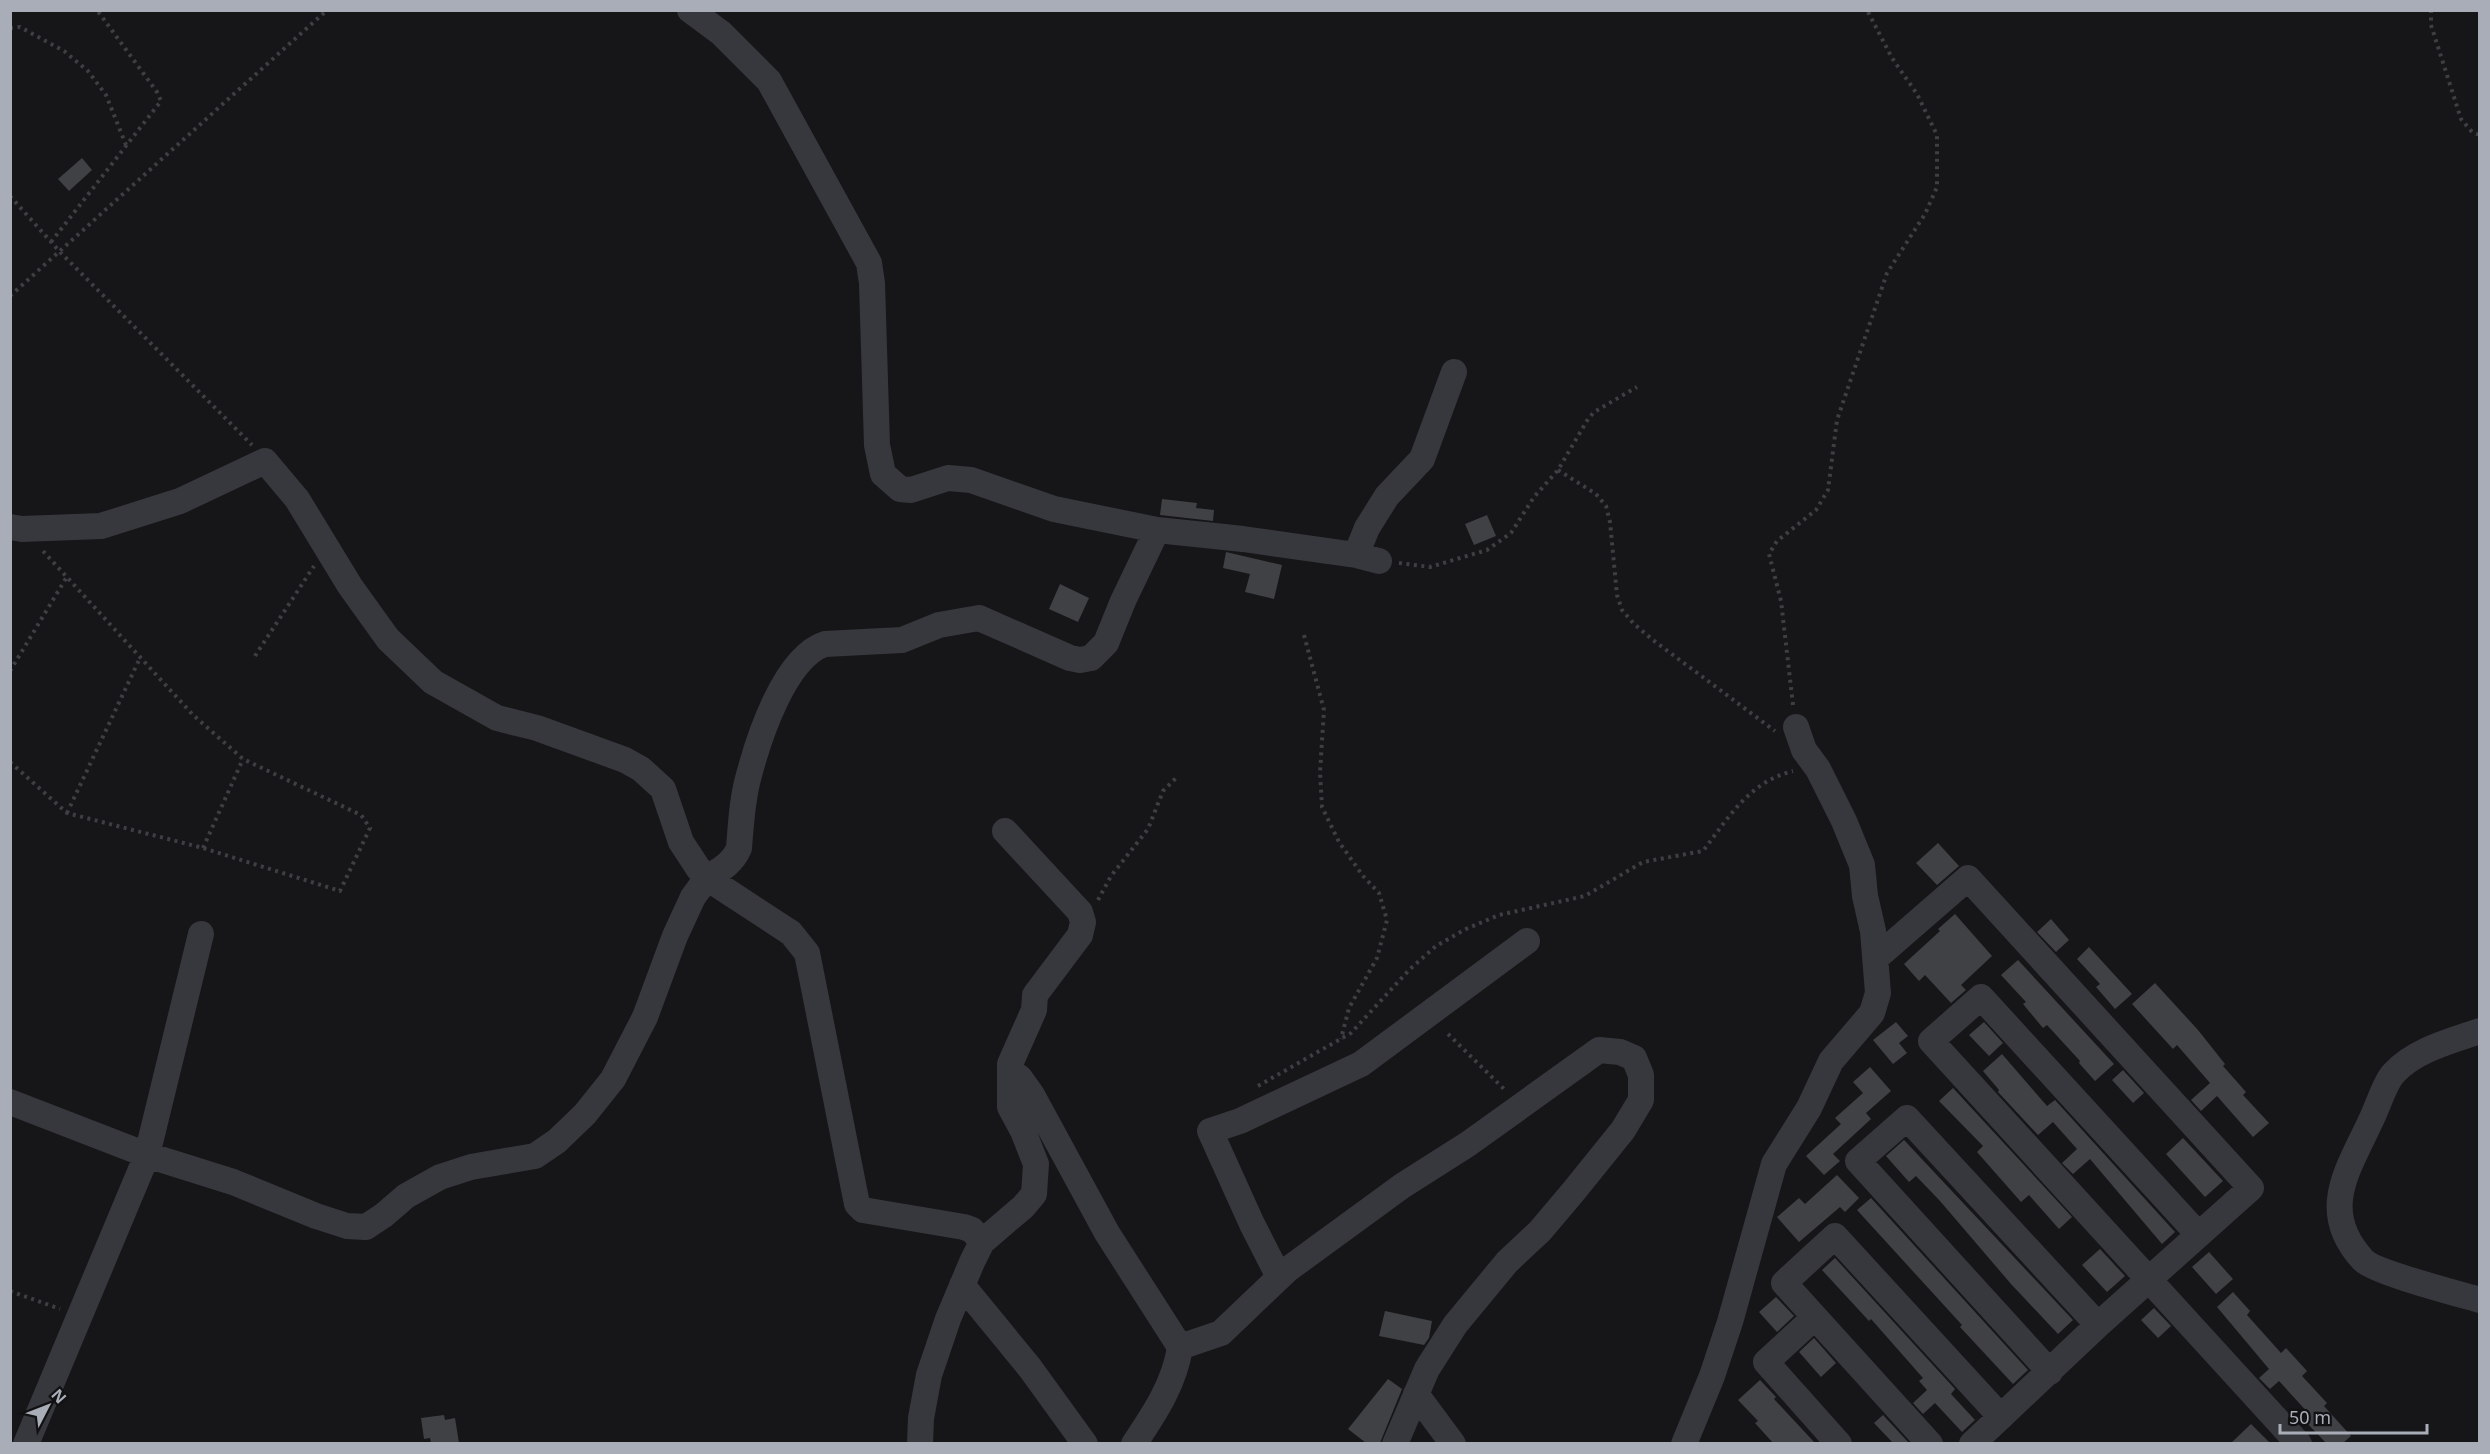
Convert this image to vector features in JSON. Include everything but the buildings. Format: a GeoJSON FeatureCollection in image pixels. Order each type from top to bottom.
{"type":"FeatureCollection","features":[{"type":"Feature","properties":{"kind":"street"},"geometry":{"type":"LineString","coordinates":[[690,10],[720,33],[769,81],[869,263],[872,283],[876,426],[883,474],[900,489],[910,490],[948,478],[971,480],[1054,509],[1157,530],[1368,558],[1367,528],[1387,496],[1422,459],[1454,372]]}},
{"type":"Feature","properties":{"kind":"street"},"geometry":{"type":"LineString","coordinates":[[16,528],[101,526],[180,501],[265,461],[297,499],[350,586],[388,639],[433,682],[497,718],[537,728],[625,760],[641,769],[663,789],[681,842],[688,855],[707,878],[790,933],[807,953],[857,1204],[863,1210],[964,1227],[972,1230],[982,1242]]}},
{"type":"Feature","properties":{"kind":"street"},"geometry":{"type":"LineString","coordinates":[[10,1102],[147,1155],[232,1182],[347,1226],[366,1227],[406,1196],[440,1178],[471,1167],[535,1156],[557,1141],[585,1114],[613,1079],[645,1017],[675,936],[693,897],[707,878],[728,865],[739,848],[748,777],[758,744],[776,700],[790,675],[816,647],[825,644],[902,640],[939,625],[979,618],[1070,657],[1080,660],[1091,658],[1106,643],[1123,600],[1157,530]]}},
{"type":"Feature","properties":{"kind":"street"},"geometry":{"type":"LineString","coordinates":[[1692,1441],[1730,1322],[1774,1164],[1809,1108],[1831,1061],[1866,1021],[1875,1006],[1878,993],[1876,958],[1862,865],[1818,769],[1800,738]]}},
{"type":"Feature","properties":{"kind":"street"},"geometry":{"type":"LineString","coordinates":[[920,1443],[921,1418],[929,1375],[962,1286],[982,1242],[1023,1207],[1034,1194],[1036,1164],[1023,1131],[1010,1107],[1010,1064],[1034,1010],[1035,995],[1080,935],[1083,922],[1080,912],[1005,831]]}},
{"type":"Feature","properties":{"kind":"street"},"geometry":{"type":"LineString","coordinates":[[1876,958],[1968,878],[2251,1188],[2098,1325],[1972,1443]]}},
{"type":"Feature","properties":{"kind":"street"},"geometry":{"type":"LineString","coordinates":[[26,1443],[147,1155],[201,934]]}},
{"type":"Feature","properties":{"kind":"street"},"geometry":{"type":"LineString","coordinates":[[1279,1277],[1210,1131],[1250,1117],[1361,1064],[1527,941]]}},
{"type":"Feature","properties":{"kind":"street"},"geometry":{"type":"LineString","coordinates":[[2199,1234],[1981,997],[1931,1041],[2299,1443]]}},
{"type":"Feature","properties":{"kind":"street"},"geometry":{"type":"LineString","coordinates":[[2480,1031],[2419,1054],[2393,1073],[2343,1182],[2338,1201],[2342,1228],[2365,1262],[2480,1300]]}},
{"type":"Feature","properties":{"kind":"street"},"geometry":{"type":"LineString","coordinates":[[1180,1347],[1221,1333],[1279,1277],[1402,1186],[1599,1050],[1620,1052],[1634,1058],[1641,1076],[1641,1100],[1623,1130],[1560,1208],[1507,1262],[1455,1325],[1427,1369],[1395,1443]]}},
{"type":"Feature","properties":{"kind":"street"},"geometry":{"type":"LineString","coordinates":[[1010,1071],[1020,1078],[1032,1095],[1107,1233],[1180,1347],[1169,1386],[1134,1443]]}},
{"type":"Feature","properties":{"kind":"street"},"geometry":{"type":"LineString","coordinates":[[2050,1372],[1858,1161],[1907,1118],[2098,1325]]}},
{"type":"Feature","properties":{"kind":"street"},"geometry":{"type":"LineString","coordinates":[[1930,1443],[1784,1282],[1835,1236],[2001,1417]]}},
{"type":"Feature","properties":{"kind":"street"},"geometry":{"type":"LineString","coordinates":[[962,1286],[1030,1368],[1085,1443]]}},
{"type":"Feature","properties":{"kind":"street"},"geometry":{"type":"LineString","coordinates":[[1815,1317],[1766,1362],[1839,1443]]}},
{"type":"Feature","properties":{"kind":"street"},"geometry":{"type":"LineString","coordinates":[[1416,1394],[1453,1443]]}},
{"type":"Feature","properties":{"kind":"path"},"geometry":{"type":"LineString","coordinates":[[51,242],[161,101],[157,92],[97,10]]}},
{"type":"Feature","properties":{"kind":"path"},"geometry":{"type":"LineString","coordinates":[[10,296],[327,10]]}},
{"type":"Feature","properties":{"kind":"path"},"geometry":{"type":"LineString","coordinates":[[1800,738],[1781,601],[1768,555],[1777,540],[1816,510],[1828,490],[1837,420],[1887,273],[1925,214],[1937,187],[1937,135],[1917,94],[1892,58],[1867,10]]}},
{"type":"Feature","properties":{"kind":"path"},"geometry":{"type":"LineString","coordinates":[[2431,10],[2431,25],[2461,118],[2472,132],[2480,135]]}},
{"type":"Feature","properties":{"kind":"path"},"geometry":{"type":"LineString","coordinates":[[10,28],[20,27],[64,51],[88,71],[106,94],[126,146]]}},
{"type":"Feature","properties":{"kind":"path"},"geometry":{"type":"LineString","coordinates":[[10,196],[60,252],[248,439],[265,461]]}},
{"type":"Feature","properties":{"kind":"path"},"geometry":{"type":"LineString","coordinates":[[1368,558],[1430,567],[1487,550],[1511,533],[1534,497],[1558,470],[1594,412],[1637,387]]}},
{"type":"Feature","properties":{"kind":"path"},"geometry":{"type":"LineString","coordinates":[[1558,470],[1596,494],[1606,506],[1610,522],[1617,595],[1622,610],[1634,624],[1764,723],[1800,738]]}},
{"type":"Feature","properties":{"kind":"path"},"geometry":{"type":"LineString","coordinates":[[10,762],[67,813],[204,848],[340,891],[369,828],[361,815],[243,759],[193,715],[68,575],[16,528]]}},
{"type":"Feature","properties":{"kind":"path"},"geometry":{"type":"LineString","coordinates":[[255,656],[327,547]]}},
{"type":"Feature","properties":{"kind":"path"},"geometry":{"type":"LineString","coordinates":[[10,671],[68,575]]}},
{"type":"Feature","properties":{"kind":"path"},"geometry":{"type":"LineString","coordinates":[[1304,635],[1324,710],[1320,772],[1322,807],[1339,842],[1363,876],[1379,892],[1387,920],[1377,958],[1349,1008],[1341,1039]]}},
{"type":"Feature","properties":{"kind":"path"},"geometry":{"type":"LineString","coordinates":[[67,813],[140,658]]}},
{"type":"Feature","properties":{"kind":"path"},"geometry":{"type":"LineString","coordinates":[[204,848],[243,759]]}},
{"type":"Feature","properties":{"kind":"path"},"geometry":{"type":"LineString","coordinates":[[1083,922],[1111,876],[1148,829],[1163,791],[1176,778]]}},
{"type":"Feature","properties":{"kind":"path"},"geometry":{"type":"LineString","coordinates":[[1448,1034],[1521,1106]]}},
{"type":"Feature","properties":{"kind":"path"},"geometry":{"type":"LineString","coordinates":[[10,1291],[81,1316]]}},
{"type":"Feature","properties":{"kind":"path"},"geometry":{"type":"LineString","coordinates":[[2094,1443],[2115,1443]]}}]}
